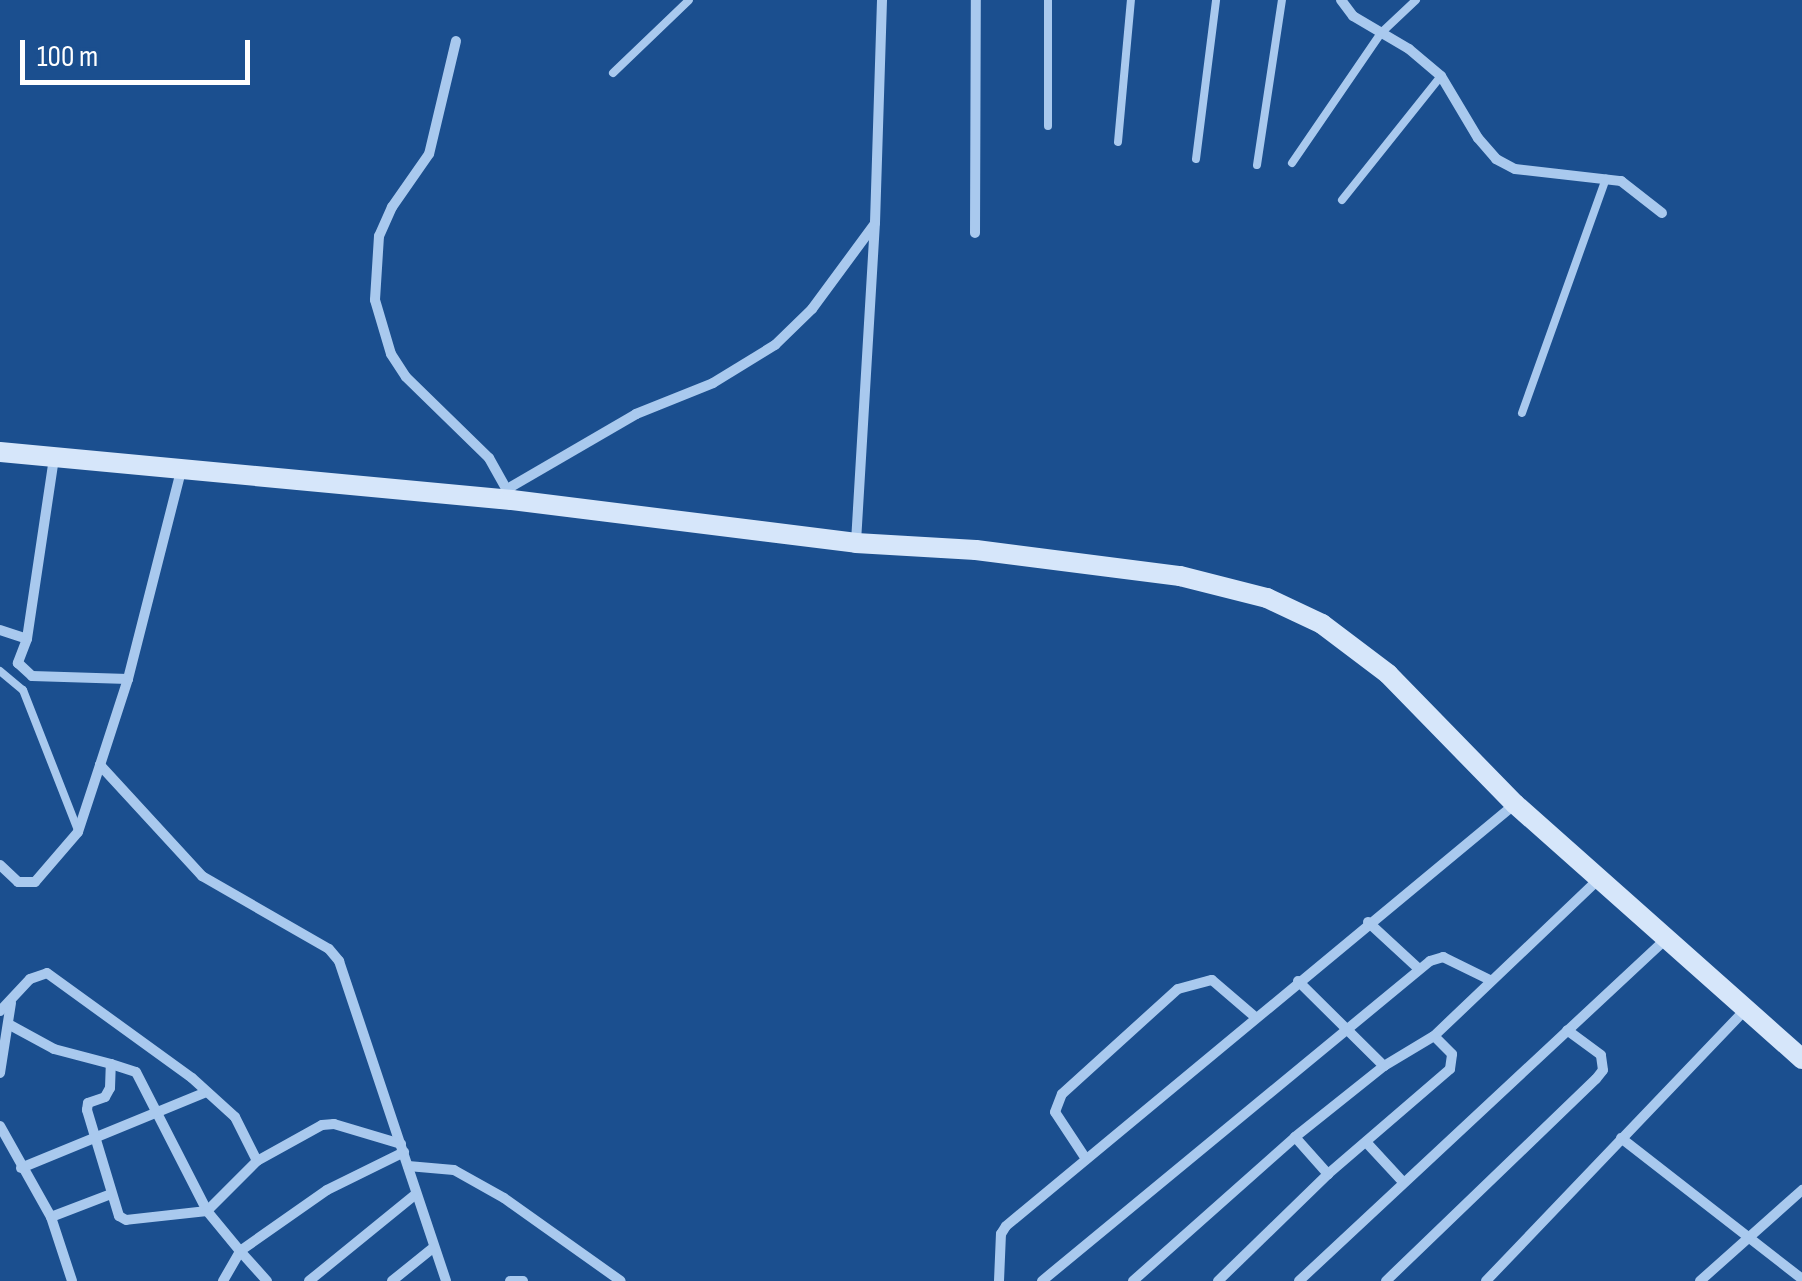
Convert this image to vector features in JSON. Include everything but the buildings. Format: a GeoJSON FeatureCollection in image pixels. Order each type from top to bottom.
{"type":"FeatureCollection","features":[{"type":"Feature","properties":{"kind":"street"},"geometry":{"type":"LineString","coordinates":[[856,543],[876,223],[882,0]]}},
{"type":"Feature","properties":{"kind":"street"},"geometry":{"type":"LineString","coordinates":[[975,233],[976,0]]}},
{"type":"Feature","properties":{"kind":"street"},"geometry":{"type":"LineString","coordinates":[[1340,0],[1354,16],[1441,76],[1478,138],[1496,159],[1515,170],[1606,178],[1634,189],[1662,213]]}},
{"type":"Feature","properties":{"kind":"street"},"geometry":{"type":"LineString","coordinates":[[456,41],[429,154],[384,221],[375,265],[375,300],[391,354],[406,377],[490,458],[511,494]]}},
{"type":"Feature","properties":{"kind":"street"},"geometry":{"type":"LineString","coordinates":[[511,494],[636,414],[713,383],[775,344],[812,309],[876,223]]}},
{"type":"Feature","properties":{"kind":"street"},"geometry":{"type":"LineString","coordinates":[[0,452],[182,471],[511,494],[856,543],[976,550],[1162,574],[1267,598],[1322,624],[1388,674],[1515,804],[1802,1059]]}},
{"type":"Feature","properties":{"kind":"street"},"geometry":{"type":"LineString","coordinates":[[54,458],[27,639],[18,663],[20,677],[128,679]]}},
{"type":"Feature","properties":{"kind":"street"},"geometry":{"type":"LineString","coordinates":[[0,866],[18,882],[35,882],[78,832],[128,679],[182,471]]}},
{"type":"Feature","properties":{"kind":"street"},"geometry":{"type":"LineString","coordinates":[[0,630],[27,639]]}},
{"type":"Feature","properties":{"kind":"street"},"geometry":{"type":"LineString","coordinates":[[100,765],[202,876],[329,949],[339,961],[446,1281]]}},
{"type":"Feature","properties":{"kind":"street"},"geometry":{"type":"LineString","coordinates":[[999,1281],[1001,1234],[1006,1226],[1254,1016],[1515,804]]}},
{"type":"Feature","properties":{"kind":"street"},"geometry":{"type":"LineString","coordinates":[[1133,1281],[1295,1137],[1384,1066],[1434,1036],[1598,880]]}},
{"type":"Feature","properties":{"kind":"street"},"geometry":{"type":"LineString","coordinates":[[1368,922],[1419,969]]}},
{"type":"Feature","properties":{"kind":"street"},"geometry":{"type":"LineString","coordinates":[[1299,1281],[1668,937]]}},
{"type":"Feature","properties":{"kind":"street"},"geometry":{"type":"LineString","coordinates":[[1042,1281],[1349,1032],[1419,969],[1443,958],[1490,980]]}},
{"type":"Feature","properties":{"kind":"street"},"geometry":{"type":"LineString","coordinates":[[0,1011],[30,978],[46,973],[206,1092],[234,1117],[257,1161]]}},
{"type":"Feature","properties":{"kind":"street"},"geometry":{"type":"LineString","coordinates":[[1086,1159],[1055,1112],[1062,1094],[1178,989],[1212,980],[1254,1016]]}},
{"type":"Feature","properties":{"kind":"street"},"geometry":{"type":"LineString","coordinates":[[1298,981],[1384,1066]]}},
{"type":"Feature","properties":{"kind":"street"},"geometry":{"type":"LineString","coordinates":[[0,1074],[11,1003]]}},
{"type":"Feature","properties":{"kind":"street"},"geometry":{"type":"LineString","coordinates":[[1486,1281],[1746,1009]]}},
{"type":"Feature","properties":{"kind":"street"},"geometry":{"type":"LineString","coordinates":[[10,1025],[54,1048],[136,1072],[207,1210],[267,1281]]}},
{"type":"Feature","properties":{"kind":"street"},"geometry":{"type":"LineString","coordinates":[[1390,1280],[1603,1070],[1600,1055],[1567,1030]]}},
{"type":"Feature","properties":{"kind":"street"},"geometry":{"type":"LineString","coordinates":[[1218,1281],[1328,1174],[1450,1069],[1452,1054],[1434,1036]]}},
{"type":"Feature","properties":{"kind":"street"},"geometry":{"type":"LineString","coordinates":[[136,1072],[149,1048]]}},
{"type":"Feature","properties":{"kind":"street"},"geometry":{"type":"LineString","coordinates":[[111,1064],[110,1088],[88,1104],[87,1110],[111,1194],[119,1216],[126,1220],[207,1210],[257,1161],[322,1125],[334,1124],[402,1148]]}},
{"type":"Feature","properties":{"kind":"street"},"geometry":{"type":"LineString","coordinates":[[21,1168],[160,1115],[206,1092]]}},
{"type":"Feature","properties":{"kind":"street"},"geometry":{"type":"LineString","coordinates":[[0,1126],[52,1217],[72,1281]]}},
{"type":"Feature","properties":{"kind":"street"},"geometry":{"type":"LineString","coordinates":[[1295,1137],[1328,1174]]}},
{"type":"Feature","properties":{"kind":"street"},"geometry":{"type":"LineString","coordinates":[[1621,1138],[1802,1279]]}},
{"type":"Feature","properties":{"kind":"street"},"geometry":{"type":"LineString","coordinates":[[1366,1142],[1404,1182]]}},
{"type":"Feature","properties":{"kind":"street"},"geometry":{"type":"LineString","coordinates":[[224,1281],[240,1250],[327,1190],[402,1148]]}},
{"type":"Feature","properties":{"kind":"street"},"geometry":{"type":"LineString","coordinates":[[408,1166],[454,1170],[504,1198],[621,1281]]}},
{"type":"Feature","properties":{"kind":"street"},"geometry":{"type":"LineString","coordinates":[[1700,1281],[1802,1190]]}},
{"type":"Feature","properties":{"kind":"street"},"geometry":{"type":"LineString","coordinates":[[52,1217],[111,1194]]}},
{"type":"Feature","properties":{"kind":"street"},"geometry":{"type":"LineString","coordinates":[[309,1281],[416,1194]]}},
{"type":"Feature","properties":{"kind":"street"},"geometry":{"type":"LineString","coordinates":[[392,1281],[434,1248]]}},
{"type":"Feature","properties":{"kind":"street"},"geometry":{"type":"LineString","coordinates":[[510,1281],[523,1281]]}},
{"type":"Feature","properties":{"kind":"lane"},"geometry":{"type":"LineString","coordinates":[[613,73],[689,0]]}},
{"type":"Feature","properties":{"kind":"lane"},"geometry":{"type":"LineString","coordinates":[[1048,0],[1048,126]]}},
{"type":"Feature","properties":{"kind":"lane"},"geometry":{"type":"LineString","coordinates":[[1118,142],[1131,0]]}},
{"type":"Feature","properties":{"kind":"lane"},"geometry":{"type":"LineString","coordinates":[[1196,159],[1216,0]]}},
{"type":"Feature","properties":{"kind":"lane"},"geometry":{"type":"LineString","coordinates":[[1256,165],[1282,0]]}},
{"type":"Feature","properties":{"kind":"lane"},"geometry":{"type":"LineString","coordinates":[[1292,164],[1381,33],[1416,0]]}},
{"type":"Feature","properties":{"kind":"lane"},"geometry":{"type":"LineString","coordinates":[[1342,200],[1441,76]]}},
{"type":"Feature","properties":{"kind":"lane"},"geometry":{"type":"LineString","coordinates":[[1522,414],[1606,178]]}},
{"type":"Feature","properties":{"kind":"lane"},"geometry":{"type":"LineString","coordinates":[[0,671],[20,677],[78,832]]}}]}
